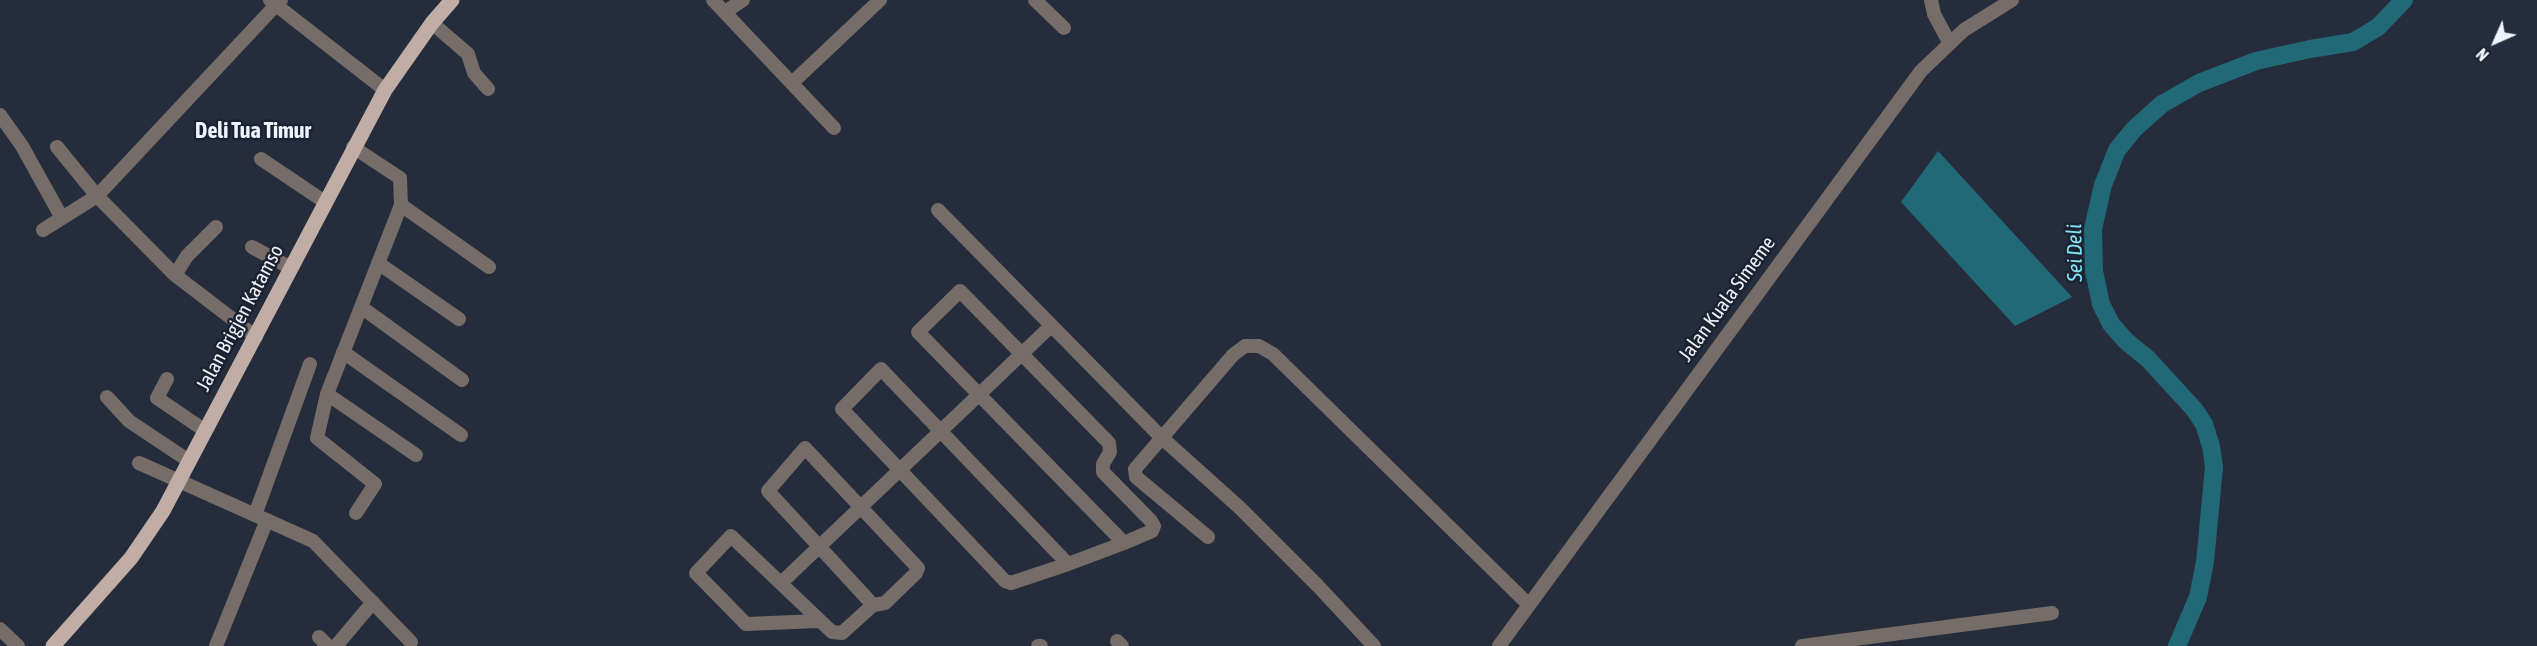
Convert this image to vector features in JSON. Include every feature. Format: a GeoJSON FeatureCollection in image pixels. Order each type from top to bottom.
{"type":"FeatureCollection","features":[{"type":"Feature","properties":{"kind":"main road","name":"Jalan Brigjen Katamso"},"geometry":{"type":"LineString","coordinates":[[55,645],[131,558],[163,511],[385,90],[432,23],[452,0]]}},
{"type":"Feature","properties":{"kind":"street"},"geometry":{"type":"LineString","coordinates":[[713,0],[834,128]]}},
{"type":"Feature","properties":{"kind":"street"},"geometry":{"type":"LineString","coordinates":[[725,12],[742,0]]}},
{"type":"Feature","properties":{"kind":"street"},"geometry":{"type":"LineString","coordinates":[[792,83],[880,0]]}},
{"type":"Feature","properties":{"kind":"street"},"geometry":{"type":"LineString","coordinates":[[1035,0],[1064,28]]}},
{"type":"Feature","properties":{"kind":"street"},"geometry":{"type":"LineString","coordinates":[[1931,0],[1934,14],[1950,42]]}},
{"type":"Feature","properties":{"kind":"street","name":"Jalan Kuala Simeme"},"geometry":{"type":"LineString","coordinates":[[1499,646],[1921,71],[1950,42],[1981,17],[2012,0]]}},
{"type":"Feature","properties":{"kind":"street"},"geometry":{"type":"LineString","coordinates":[[44,230],[97,196],[276,2],[385,90]]}},
{"type":"Feature","properties":{"kind":"street"},"geometry":{"type":"LineString","coordinates":[[432,23],[468,54],[474,74],[488,88]]}},
{"type":"Feature","properties":{"kind":"street"},"geometry":{"type":"LineString","coordinates":[[0,115],[22,146],[62,219]]}},
{"type":"Feature","properties":{"kind":"street"},"geometry":{"type":"LineString","coordinates":[[57,147],[97,196],[176,275],[256,337]]}},
{"type":"Feature","properties":{"kind":"street"},"geometry":{"type":"LineString","coordinates":[[353,147],[400,178],[401,205],[327,394],[317,438],[375,484],[356,513]]}},
{"type":"Feature","properties":{"kind":"street"},"geometry":{"type":"LineString","coordinates":[[261,159],[325,202]]}},
{"type":"Feature","properties":{"kind":"street"},"geometry":{"type":"LineString","coordinates":[[401,205],[489,267]]}},
{"type":"Feature","properties":{"kind":"street"},"geometry":{"type":"LineString","coordinates":[[938,210],[1161,436],[1240,508],[1374,646]]}},
{"type":"Feature","properties":{"kind":"street"},"geometry":{"type":"LineString","coordinates":[[176,275],[187,256],[216,227]]}},
{"type":"Feature","properties":{"kind":"street"},"geometry":{"type":"LineString","coordinates":[[252,247],[291,268]]}},
{"type":"Feature","properties":{"kind":"street"},"geometry":{"type":"LineString","coordinates":[[378,263],[459,318]]}},
{"type":"Feature","properties":{"kind":"street"},"geometry":{"type":"LineString","coordinates":[[1068,564],[881,369],[842,409],[1005,581],[1016,583],[1068,564],[1124,543],[1152,531],[1153,523],[1103,472],[1103,464],[1110,452],[1109,442],[964,293],[957,293],[918,332],[1124,543]]}},
{"type":"Feature","properties":{"kind":"street"},"geometry":{"type":"LineString","coordinates":[[361,307],[462,380]]}},
{"type":"Feature","properties":{"kind":"street"},"geometry":{"type":"LineString","coordinates":[[781,583],[902,470],[979,392],[1051,326]]}},
{"type":"Feature","properties":{"kind":"street"},"geometry":{"type":"LineString","coordinates":[[1208,537],[1134,473],[1135,469],[1233,355],[1245,346],[1259,346],[1273,354],[1528,604]]}},
{"type":"Feature","properties":{"kind":"street"},"geometry":{"type":"LineString","coordinates":[[344,352],[461,435]]}},
{"type":"Feature","properties":{"kind":"street"},"geometry":{"type":"LineString","coordinates":[[216,646],[261,517],[310,364]]}},
{"type":"Feature","properties":{"kind":"street"},"geometry":{"type":"LineString","coordinates":[[167,379],[158,398],[204,430]]}},
{"type":"Feature","properties":{"kind":"street"},"geometry":{"type":"LineString","coordinates":[[327,394],[416,454]]}},
{"type":"Feature","properties":{"kind":"street"},"geometry":{"type":"LineString","coordinates":[[107,397],[129,421],[189,462]]}},
{"type":"Feature","properties":{"kind":"street"},"geometry":{"type":"LineString","coordinates":[[818,621],[746,624],[697,577],[696,572],[731,536],[818,621],[832,632],[842,633],[873,605],[885,603],[918,568],[805,448],[768,491],[873,605]]}},
{"type":"Feature","properties":{"kind":"street"},"geometry":{"type":"LineString","coordinates":[[139,463],[305,536],[320,546],[411,642]]}},
{"type":"Feature","properties":{"kind":"street"},"geometry":{"type":"LineString","coordinates":[[336,646],[373,602]]}},
{"type":"Feature","properties":{"kind":"street"},"geometry":{"type":"LineString","coordinates":[[1802,646],[2052,613]]}},
{"type":"Feature","properties":{"kind":"street"},"geometry":{"type":"LineString","coordinates":[[0,629],[18,646]]}},
{"type":"Feature","properties":{"kind":"water"},"geometry":{"type":"Polygon","coordinates":[[[1938,151],[2072,297],[2015,326],[1901,202],[1938,151]]]}},
{"type":"Feature","properties":{"kind":"waterway","name":"Sei Deli"},"geometry":{"type":"LineString","coordinates":[[2177,646],[2198,597],[2205,562],[2214,467],[2211,446],[2204,424],[2194,409],[2148,359],[2126,341],[2111,324],[2101,304],[2094,271],[2093,229],[2103,185],[2117,150],[2134,129],[2162,104],[2199,83],[2256,61],[2353,42],[2378,27],[2404,0]]}},
{"type":"Feature","properties":{"kind":"district","name":"Deli Tua Timur"},"geometry":{"type":"Point","coordinates":[253,131]}}]}
